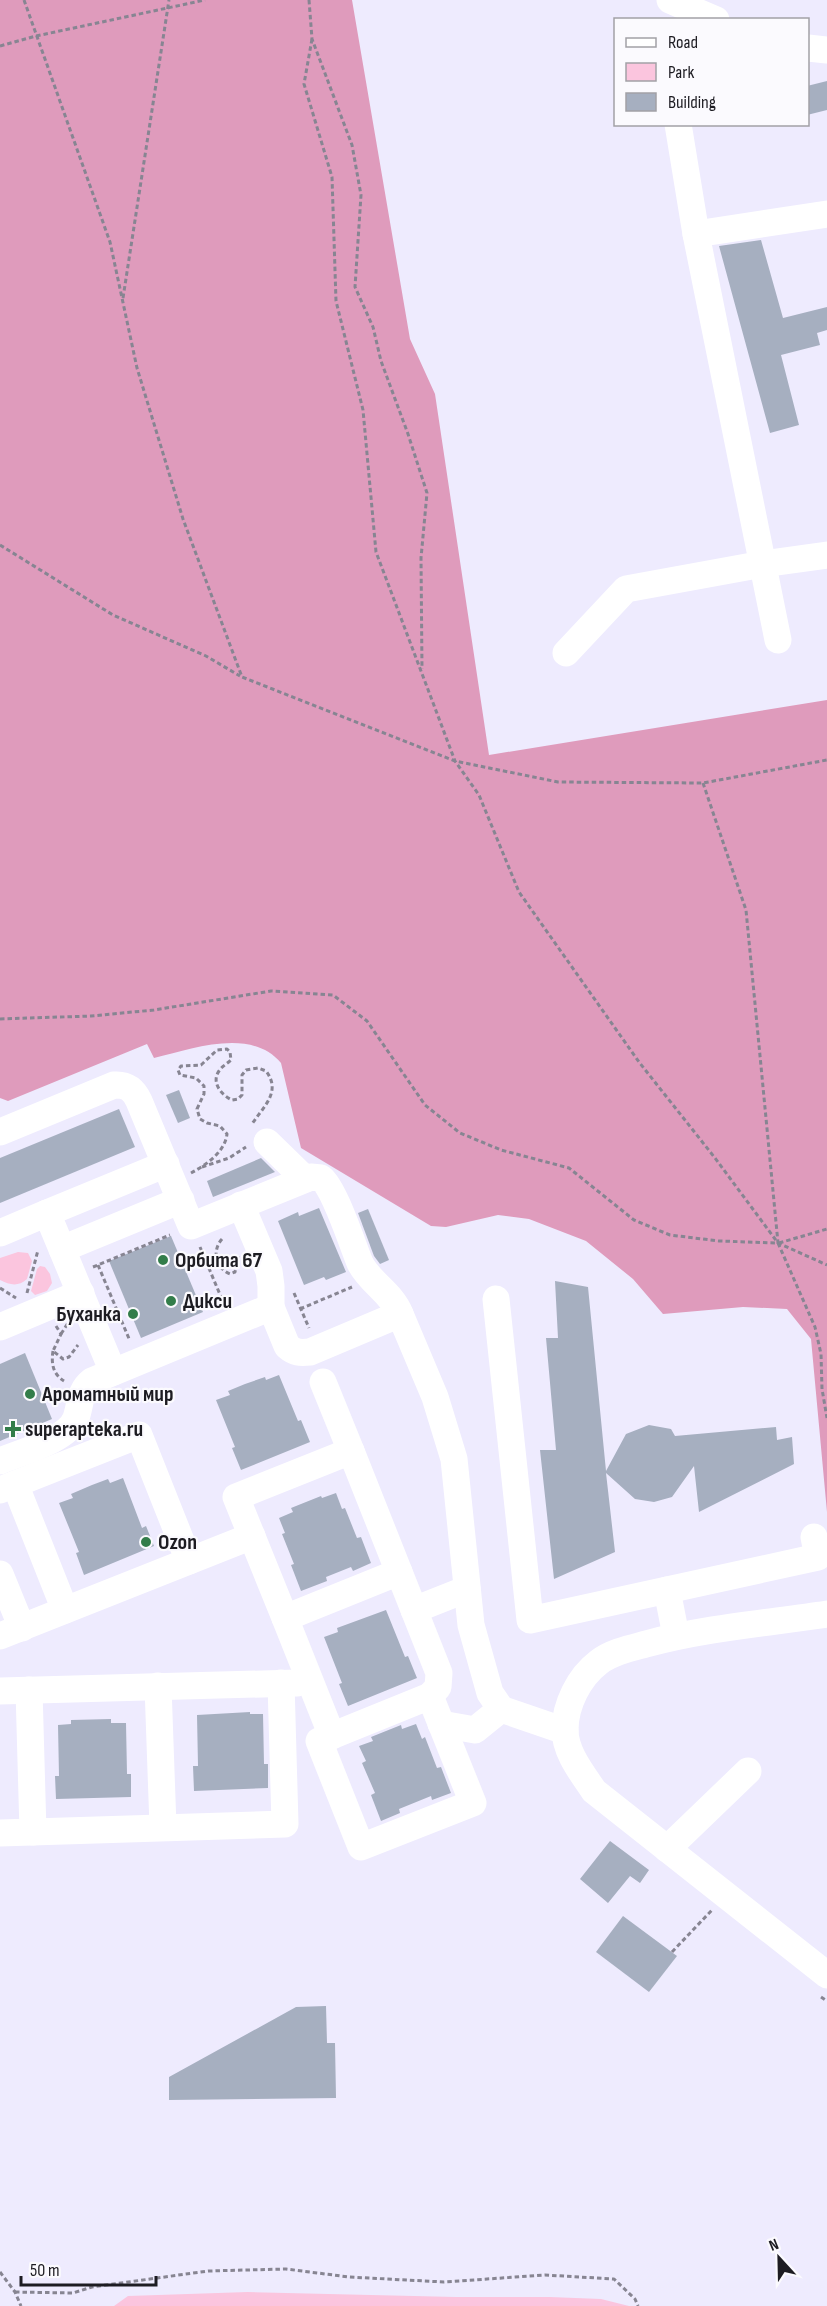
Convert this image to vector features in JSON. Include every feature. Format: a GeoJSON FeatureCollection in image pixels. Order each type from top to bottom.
{"type":"FeatureCollection","features":[{"type":"Feature","properties":{"kind":"street"},"geometry":{"type":"LineString","coordinates":[[657,0],[660,18]]}},
{"type":"Feature","properties":{"kind":"street"},"geometry":{"type":"LineString","coordinates":[[670,0],[712,18]]}},
{"type":"Feature","properties":{"kind":"street"},"geometry":{"type":"LineString","coordinates":[[809,48],[827,50]]}},
{"type":"Feature","properties":{"kind":"street"},"geometry":{"type":"LineString","coordinates":[[678,126],[696,234],[778,640]]}},
{"type":"Feature","properties":{"kind":"street"},"geometry":{"type":"LineString","coordinates":[[696,234],[827,214]]}},
{"type":"Feature","properties":{"kind":"street"},"geometry":{"type":"LineString","coordinates":[[566,653],[626,589],[763,564],[827,555]]}},
{"type":"Feature","properties":{"kind":"street"},"geometry":{"type":"LineString","coordinates":[[0,1132],[120,1085],[130,1088],[135,1093],[191,1226],[305,1179],[316,1177],[325,1182],[360,1262],[371,1279],[394,1301],[435,1397],[454,1459],[471,1625],[490,1693],[501,1709],[565,1731]]}},
{"type":"Feature","properties":{"kind":"street"},"geometry":{"type":"LineString","coordinates":[[265,1147],[305,1179]]}},
{"type":"Feature","properties":{"kind":"street"},"geometry":{"type":"LineString","coordinates":[[0,1233],[48,1213],[173,1182]]}},
{"type":"Feature","properties":{"kind":"street"},"geometry":{"type":"LineString","coordinates":[[51,1247],[173,1182]]}},
{"type":"Feature","properties":{"kind":"street"},"geometry":{"type":"LineString","coordinates":[[241,1205],[271,1281],[273,1313],[287,1346],[302,1353],[310,1352],[400,1314]]}},
{"type":"Feature","properties":{"kind":"street"},"geometry":{"type":"LineString","coordinates":[[48,1213],[51,1247],[77,1284],[113,1372]]}},
{"type":"Feature","properties":{"kind":"street"},"geometry":{"type":"LineString","coordinates":[[0,1327],[34,1313],[77,1284]]}},
{"type":"Feature","properties":{"kind":"street"},"geometry":{"type":"LineString","coordinates":[[496,1299],[530,1620],[818,1557],[814,1537]]}},
{"type":"Feature","properties":{"kind":"street"},"geometry":{"type":"LineString","coordinates":[[0,1461],[64,1435],[76,1418],[83,1390],[92,1380],[231,1323],[273,1313]]}},
{"type":"Feature","properties":{"kind":"street"},"geometry":{"type":"LineString","coordinates":[[323,1382],[439,1672],[438,1687],[430,1696],[319,1741],[361,1847],[473,1803],[430,1696]]}},
{"type":"Feature","properties":{"kind":"street"},"geometry":{"type":"LineString","coordinates":[[65,1610],[8,1487],[139,1435],[189,1561]]}},
{"type":"Feature","properties":{"kind":"street"},"geometry":{"type":"LineString","coordinates":[[332,1736],[236,1497],[351,1451]]}},
{"type":"Feature","properties":{"kind":"street"},"geometry":{"type":"LineString","coordinates":[[0,1574],[11,1632],[252,1536]]}},
{"type":"Feature","properties":{"kind":"street"},"geometry":{"type":"LineString","coordinates":[[285,1618],[399,1572]]}},
{"type":"Feature","properties":{"kind":"street"},"geometry":{"type":"LineString","coordinates":[[414,1610],[467,1589]]}},
{"type":"Feature","properties":{"kind":"street"},"geometry":{"type":"LineString","coordinates":[[667,1590],[676,1636]]}},
{"type":"Feature","properties":{"kind":"street"},"geometry":{"type":"LineString","coordinates":[[827,1614],[676,1636],[625,1650],[599,1661],[582,1680],[569,1703],[565,1731],[571,1755],[594,1791],[827,1975]]}},
{"type":"Feature","properties":{"kind":"street"},"geometry":{"type":"LineString","coordinates":[[0,1814],[0,1833],[285,1824],[281,1683]]}},
{"type":"Feature","properties":{"kind":"street"},"geometry":{"type":"LineString","coordinates":[[0,1690],[310,1683]]}},
{"type":"Feature","properties":{"kind":"street"},"geometry":{"type":"LineString","coordinates":[[159,1686],[163,1827]]}},
{"type":"Feature","properties":{"kind":"street"},"geometry":{"type":"LineString","coordinates":[[28,1690],[33,1832]]}},
{"type":"Feature","properties":{"kind":"street"},"geometry":{"type":"LineString","coordinates":[[441,1724],[475,1730],[501,1709]]}},
{"type":"Feature","properties":{"kind":"street"},"geometry":{"type":"LineString","coordinates":[[667,1849],[748,1771]]}},
{"type":"Feature","properties":{"kind":"path"},"geometry":{"type":"LineString","coordinates":[[24,0],[110,242],[137,368],[183,519],[242,676]]}},
{"type":"Feature","properties":{"kind":"path"},"geometry":{"type":"LineString","coordinates":[[123,300],[169,0]]}},
{"type":"Feature","properties":{"kind":"path"},"geometry":{"type":"LineString","coordinates":[[0,46],[36,36],[206,0]]}},
{"type":"Feature","properties":{"kind":"path"},"geometry":{"type":"LineString","coordinates":[[309,0],[312,39],[304,84],[332,177],[336,301],[363,410],[376,552],[455,761],[478,795],[519,891],[639,1062],[715,1158],[778,1243],[815,1327],[821,1354],[822,1389],[827,1418]]}},
{"type":"Feature","properties":{"kind":"path"},"geometry":{"type":"LineString","coordinates":[[312,39],[352,145],[361,195],[355,287],[373,327],[381,361],[427,493],[420,558],[422,674]]}},
{"type":"Feature","properties":{"kind":"path"},"geometry":{"type":"LineString","coordinates":[[0,545],[113,615],[206,656],[242,676],[455,761],[558,782],[703,783],[827,760]]}},
{"type":"Feature","properties":{"kind":"path"},"geometry":{"type":"LineString","coordinates":[[703,783],[746,910],[778,1243]]}},
{"type":"Feature","properties":{"kind":"path"},"geometry":{"type":"LineString","coordinates":[[0,1019],[91,1016],[154,1010],[271,991],[333,995],[368,1021],[425,1105],[460,1133],[501,1150],[569,1167],[634,1220],[670,1235],[719,1241],[778,1243],[827,1229]]}},
{"type":"Feature","properties":{"kind":"path"},"geometry":{"type":"LineString","coordinates":[[173,1182],[244,1149],[265,1147],[253,1122],[264,1110],[272,1094],[272,1085],[266,1071],[258,1068],[246,1070],[242,1078],[242,1095],[238,1099],[232,1100],[221,1093],[217,1084],[219,1071],[231,1060],[227,1049],[217,1050],[201,1065],[181,1066],[178,1070],[180,1075],[196,1078],[204,1086],[204,1094],[197,1109],[198,1116],[203,1121],[223,1127],[227,1134],[226,1141],[220,1149],[202,1167]]}},
{"type":"Feature","properties":{"kind":"path"},"geometry":{"type":"LineString","coordinates":[[77,1284],[99,1265],[191,1226],[231,1323]]}},
{"type":"Feature","properties":{"kind":"path"},"geometry":{"type":"LineString","coordinates":[[225,1237],[236,1240],[256,1240],[239,1255],[236,1260],[237,1267],[232,1273],[226,1273],[219,1264],[216,1253],[220,1240],[225,1237]]}},
{"type":"Feature","properties":{"kind":"path"},"geometry":{"type":"LineString","coordinates":[[778,1243],[827,1265]]}},
{"type":"Feature","properties":{"kind":"path"},"geometry":{"type":"LineString","coordinates":[[0,1288],[24,1303],[51,1247]]}},
{"type":"Feature","properties":{"kind":"path"},"geometry":{"type":"LineString","coordinates":[[99,1265],[138,1361]]}},
{"type":"Feature","properties":{"kind":"path"},"geometry":{"type":"LineString","coordinates":[[273,1313],[371,1279]]}},
{"type":"Feature","properties":{"kind":"path"},"geometry":{"type":"LineString","coordinates":[[34,1313],[55,1325],[62,1334],[52,1360],[56,1374],[83,1390]]}},
{"type":"Feature","properties":{"kind":"path"},"geometry":{"type":"LineString","coordinates":[[54,1352],[61,1359],[67,1358],[95,1329]]}},
{"type":"Feature","properties":{"kind":"path"},"geometry":{"type":"LineString","coordinates":[[672,1952],[712,1910]]}},
{"type":"Feature","properties":{"kind":"path"},"geometry":{"type":"LineString","coordinates":[[15,2292],[73,2293],[92,2287],[208,2271],[286,2269],[349,2277],[444,2282],[545,2275],[614,2279],[635,2299],[638,2306]]}},
{"type":"Feature","properties":{"kind":"path"},"geometry":{"type":"LineString","coordinates":[[0,2272],[15,2292],[21,2306]]}},
{"type":"Feature","properties":{"kind":"green space"},"geometry":{"type":"Polygon","coordinates":[[[18,1252],[28,1253],[32,1261],[27,1279],[14,1284],[0,1280],[0,1258],[18,1252]]]}},
{"type":"Feature","properties":{"kind":"green space"},"geometry":{"type":"Polygon","coordinates":[[[40,1266],[45,1267],[50,1274],[52,1283],[47,1291],[35,1295],[31,1291],[37,1269],[40,1266]]]}},
{"type":"Feature","properties":{"kind":"green space"},"geometry":{"type":"Polygon","coordinates":[[[248,2292],[550,2297],[601,2299],[629,2306],[114,2306],[128,2296],[248,2292]]]}},
{"type":"Feature","properties":{"kind":"shaded area"},"geometry":{"type":"Polygon","coordinates":[[[0,0],[352,0],[410,339],[435,394],[489,755],[827,700],[827,1512],[811,1339],[787,1309],[743,1307],[663,1314],[633,1279],[586,1241],[529,1219],[498,1215],[446,1227],[431,1226],[301,1148],[281,1063],[268,1052],[254,1046],[238,1043],[203,1046],[154,1058],[147,1044],[8,1101],[0,1098],[0,0]]]}},
{"type":"Feature","properties":{"kind":"building"},"geometry":{"type":"Polygon","coordinates":[[[827,81],[827,110],[809,114],[809,86],[827,81]]]}},
{"type":"Feature","properties":{"kind":"building"},"geometry":{"type":"Polygon","coordinates":[[[761,240],[783,318],[827,307],[827,330],[817,333],[820,345],[781,355],[799,425],[770,433],[719,246],[761,240]]]}},
{"type":"Feature","properties":{"kind":"building"},"geometry":{"type":"Polygon","coordinates":[[[179,1090],[190,1118],[178,1123],[166,1095],[179,1090]]]}},
{"type":"Feature","properties":{"kind":"building"},"geometry":{"type":"Polygon","coordinates":[[[119,1109],[135,1147],[0,1203],[0,1158],[119,1109]]]}},
{"type":"Feature","properties":{"kind":"building"},"geometry":{"type":"Polygon","coordinates":[[[261,1158],[275,1172],[213,1197],[207,1181],[261,1158]]]}},
{"type":"Feature","properties":{"kind":"building"},"geometry":{"type":"Polygon","coordinates":[[[319,1208],[346,1272],[304,1285],[278,1221],[298,1212],[299,1216],[319,1208]]]}},
{"type":"Feature","properties":{"kind":"building"},"geometry":{"type":"Polygon","coordinates":[[[368,1209],[389,1260],[380,1264],[374,1256],[358,1213],[368,1209]]]}},
{"type":"Feature","properties":{"kind":"building"},"geometry":{"type":"Polygon","coordinates":[[[171,1236],[203,1312],[141,1338],[109,1261],[171,1236]]]}},
{"type":"Feature","properties":{"kind":"building"},"geometry":{"type":"Polygon","coordinates":[[[555,1281],[588,1287],[606,1471],[626,1434],[649,1425],[671,1429],[675,1436],[776,1427],[777,1440],[792,1437],[794,1464],[699,1512],[694,1466],[672,1497],[654,1502],[635,1499],[606,1473],[615,1552],[554,1579],[540,1450],[556,1450],[546,1338],[558,1338],[555,1281]]]}},
{"type":"Feature","properties":{"kind":"building"},"geometry":{"type":"Polygon","coordinates":[[[25,1353],[52,1419],[0,1441],[0,1364],[25,1353]]]}},
{"type":"Feature","properties":{"kind":"building"},"geometry":{"type":"Polygon","coordinates":[[[279,1375],[298,1421],[301,1420],[310,1442],[241,1470],[232,1448],[235,1447],[216,1400],[230,1395],[228,1391],[245,1384],[279,1375]]]}},
{"type":"Feature","properties":{"kind":"building"},"geometry":{"type":"Polygon","coordinates":[[[123,1478],[142,1528],[146,1526],[154,1546],[84,1575],[76,1553],[79,1552],[59,1503],[73,1498],[71,1494],[92,1485],[108,1479],[110,1483],[123,1478]]]}},
{"type":"Feature","properties":{"kind":"building"},"geometry":{"type":"Polygon","coordinates":[[[336,1493],[342,1509],[345,1508],[357,1538],[361,1537],[371,1563],[353,1571],[351,1567],[326,1577],[327,1581],[301,1591],[291,1565],[294,1564],[282,1534],[285,1533],[279,1518],[293,1512],[291,1508],[321,1496],[322,1498],[336,1493]]]}},
{"type":"Feature","properties":{"kind":"building"},"geometry":{"type":"Polygon","coordinates":[[[386,1610],[405,1657],[408,1656],[417,1678],[348,1706],[339,1684],[342,1683],[324,1637],[338,1632],[337,1628],[386,1610]]]}},
{"type":"Feature","properties":{"kind":"building"},"geometry":{"type":"Polygon","coordinates":[[[250,1712],[250,1714],[263,1714],[264,1764],[268,1764],[268,1788],[194,1791],[193,1766],[198,1766],[197,1715],[250,1712]]]}},
{"type":"Feature","properties":{"kind":"building"},"geometry":{"type":"Polygon","coordinates":[[[111,1719],[111,1723],[126,1723],[127,1774],[131,1774],[131,1797],[56,1799],[55,1776],[59,1776],[58,1725],[71,1724],[71,1720],[111,1719]]]}},
{"type":"Feature","properties":{"kind":"building"},"geometry":{"type":"Polygon","coordinates":[[[416,1724],[422,1739],[425,1737],[437,1768],[441,1767],[451,1793],[432,1800],[431,1796],[399,1809],[400,1813],[381,1821],[371,1795],[375,1793],[362,1763],[366,1761],[359,1746],[373,1741],[371,1737],[401,1725],[402,1729],[416,1724]]]}},
{"type":"Feature","properties":{"kind":"building"},"geometry":{"type":"Polygon","coordinates":[[[610,1841],[649,1870],[640,1883],[630,1876],[608,1903],[580,1879],[610,1841]]]}},
{"type":"Feature","properties":{"kind":"building"},"geometry":{"type":"Polygon","coordinates":[[[623,1916],[677,1956],[649,1992],[596,1952],[623,1916]]]}},
{"type":"Feature","properties":{"kind":"building"},"geometry":{"type":"Polygon","coordinates":[[[326,2006],[327,2043],[335,2043],[336,2098],[169,2100],[169,2077],[296,2007],[326,2006]]]}},
{"type":"Feature","properties":{"kind":"place","name":"Орбита 67"},"geometry":{"type":"Point","coordinates":[163,1260]}},
{"type":"Feature","properties":{"kind":"place","name":"Дикси"},"geometry":{"type":"Point","coordinates":[171,1301]}},
{"type":"Feature","properties":{"kind":"place","name":"Буханка"},"geometry":{"type":"Point","coordinates":[133,1314]}},
{"type":"Feature","properties":{"kind":"place","name":"Ароматный мир"},"geometry":{"type":"Point","coordinates":[30,1394]}},
{"type":"Feature","properties":{"kind":"place","name":"superapteka.ru"},"geometry":{"type":"Point","coordinates":[13,1429]}},
{"type":"Feature","properties":{"kind":"place","name":"Ozon"},"geometry":{"type":"Point","coordinates":[146,1542]}}]}
